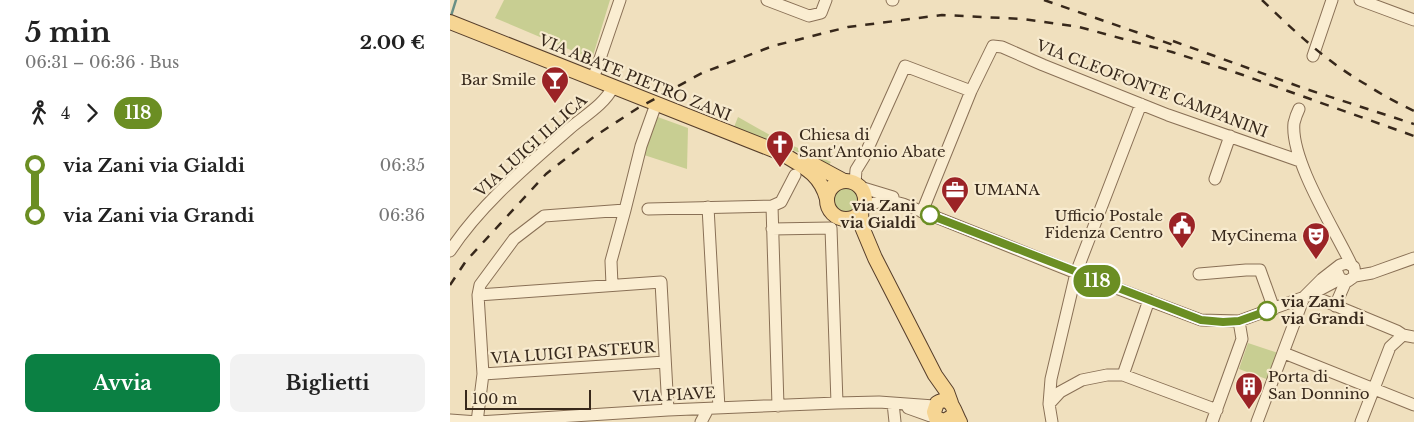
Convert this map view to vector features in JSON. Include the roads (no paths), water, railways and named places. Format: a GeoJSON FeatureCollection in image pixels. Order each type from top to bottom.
{"type":"FeatureCollection","features":[{"type":"Feature","properties":{"kind":"main road","name":"VIA ABATE PIETRO ZANI"},"geometry":{"type":"LineString","coordinates":[[450,22],[781,153],[800,157],[853,184]]}},
{"type":"Feature","properties":{"kind":"main road","name":"VIA ABATE PIETRO ZANI"},"geometry":{"type":"LineString","coordinates":[[781,153],[809,170],[824,187],[827,199]]}},
{"type":"Feature","properties":{"kind":"main road"},"geometry":{"type":"LineString","coordinates":[[875,258],[859,235],[829,210],[827,199],[832,187],[853,184],[865,196],[862,228],[875,258],[935,375],[947,392],[948,415]]}},
{"type":"Feature","properties":{"kind":"main road"},"geometry":{"type":"LineString","coordinates":[[842,219],[853,218],[863,209]]}},
{"type":"Feature","properties":{"kind":"street"},"geometry":{"type":"LineString","coordinates":[[593,79],[620,0]]}},
{"type":"Feature","properties":{"kind":"street"},"geometry":{"type":"LineString","coordinates":[[767,0],[809,16],[821,13],[826,0]]}},
{"type":"Feature","properties":{"kind":"street"},"geometry":{"type":"LineString","coordinates":[[1313,56],[1332,0]]}},
{"type":"Feature","properties":{"kind":"street"},"geometry":{"type":"LineString","coordinates":[[1360,0],[1414,20]]}},
{"type":"Feature","properties":{"kind":"street","name":"VIA CLEOFONTE CAMPANINI"},"geometry":{"type":"LineString","coordinates":[[971,91],[993,46],[1002,47],[1141,104],[1300,161]]}},
{"type":"Feature","properties":{"kind":"street"},"geometry":{"type":"LineString","coordinates":[[853,184],[856,170],[864,157],[905,66],[971,91],[922,212]]}},
{"type":"Feature","properties":{"kind":"street","name":"VIA LUIGI ILLICA"},"geometry":{"type":"LineString","coordinates":[[450,251],[482,211],[510,182],[592,111],[610,92],[613,86]]}},
{"type":"Feature","properties":{"kind":"street"},"geometry":{"type":"LineString","coordinates":[[612,285],[611,261],[641,146],[656,104]]}},
{"type":"Feature","properties":{"kind":"street"},"geometry":{"type":"LineString","coordinates":[[1052,422],[1049,404],[1050,379],[1076,273],[1141,104]]}},
{"type":"Feature","properties":{"kind":"street"},"geometry":{"type":"LineString","coordinates":[[1298,109],[1294,124],[1300,161],[1330,224],[1346,271],[1335,306]]}},
{"type":"Feature","properties":{"kind":"street"},"geometry":{"type":"LineString","coordinates":[[1215,179],[1230,136]]}},
{"type":"Feature","properties":{"kind":"street"},"geometry":{"type":"LineString","coordinates":[[648,209],[772,206],[781,202],[795,174]]}},
{"type":"Feature","properties":{"kind":"street","name":"VIA ABATE PIETRO ZANI"},"geometry":{"type":"LineString","coordinates":[[853,184],[893,197],[903,204]]}},
{"type":"Feature","properties":{"kind":"street","name":"VIA ABATE PIETRO ZANI"},"geometry":{"type":"LineString","coordinates":[[863,209],[877,201],[888,200],[903,204],[1076,273],[1201,320],[1239,321],[1307,296]]}},
{"type":"Feature","properties":{"kind":"street"},"geometry":{"type":"LineString","coordinates":[[772,206],[778,406]]}},
{"type":"Feature","properties":{"kind":"street"},"geometry":{"type":"LineString","coordinates":[[701,422],[713,408],[708,208]]}},
{"type":"Feature","properties":{"kind":"street"},"geometry":{"type":"LineString","coordinates":[[478,422],[483,374],[478,295],[480,285],[514,239],[544,216],[625,210]]}},
{"type":"Feature","properties":{"kind":"street"},"geometry":{"type":"LineString","coordinates":[[772,229],[831,228],[837,403]]}},
{"type":"Feature","properties":{"kind":"street"},"geometry":{"type":"LineString","coordinates":[[1257,422],[1307,296],[1322,279],[1346,271],[1372,273],[1414,258]]}},
{"type":"Feature","properties":{"kind":"street"},"geometry":{"type":"LineString","coordinates":[[1199,274],[1260,270],[1274,309]]}},
{"type":"Feature","properties":{"kind":"street"},"geometry":{"type":"LineString","coordinates":[[478,295],[661,282],[668,410]]}},
{"type":"Feature","properties":{"kind":"street"},"geometry":{"type":"LineString","coordinates":[[1307,296],[1411,337]]}},
{"type":"Feature","properties":{"kind":"street"},"geometry":{"type":"LineString","coordinates":[[1123,375],[1149,300]]}},
{"type":"Feature","properties":{"kind":"street"},"geometry":{"type":"LineString","coordinates":[[1212,422],[1242,339],[1239,321]]}},
{"type":"Feature","properties":{"kind":"street"},"geometry":{"type":"LineString","coordinates":[[1361,422],[1390,347],[1411,337]]}},
{"type":"Feature","properties":{"kind":"street"},"geometry":{"type":"LineString","coordinates":[[1284,353],[1414,404]]}},
{"type":"Feature","properties":{"kind":"street","name":"VIA LUIGI PASTEUR"},"geometry":{"type":"LineString","coordinates":[[483,374],[666,362]]}},
{"type":"Feature","properties":{"kind":"street"},"geometry":{"type":"LineString","coordinates":[[1049,404],[1060,392],[1082,380],[1107,375],[1123,375],[1217,410]]}},
{"type":"Feature","properties":{"kind":"street","name":"VIA PIAVE"},"geometry":{"type":"LineString","coordinates":[[450,420],[478,422],[614,418],[668,410],[837,403],[896,403],[948,415]]}},
{"type":"Feature","properties":{"kind":"street"},"geometry":{"type":"LineString","coordinates":[[895,422],[896,403]]}},
{"type":"Feature","properties":{"kind":"waterway"},"geometry":{"type":"LineString","coordinates":[[451,16],[456,0]]}},
{"type":"Feature","properties":{"kind":"railway"},"geometry":{"type":"LineString","coordinates":[[1044,0],[1179,47]]}},
{"type":"Feature","properties":{"kind":"railway"},"geometry":{"type":"LineString","coordinates":[[1262,0],[1325,57],[1378,92],[1414,111]]}},
{"type":"Feature","properties":{"kind":"railway"},"geometry":{"type":"LineString","coordinates":[[450,285],[466,261],[546,174],[595,136],[638,108],[702,73],[773,46],[848,27],[942,15],[1023,19],[1079,27],[1172,52],[1243,75],[1414,136]]}},
{"type":"Feature","properties":{"kind":"railway"},"geometry":{"type":"LineString","coordinates":[[1173,41],[1306,89],[1414,124]]}},
{"type":"Feature","properties":{"kind":"place","name":"Bar Smile"},"geometry":{"type":"Point","coordinates":[555,104]}},
{"type":"Feature","properties":{"kind":"place","name":"Chiesa di Sant'Antonio Abate"},"geometry":{"type":"Point","coordinates":[780,168]}},
{"type":"Feature","properties":{"kind":"place","name":"UMANA"},"geometry":{"type":"Point","coordinates":[955,214]}},
{"type":"Feature","properties":{"kind":"place","name":"via Zani via Gialdi"},"geometry":{"type":"Point","coordinates":[930,215]}},
{"type":"Feature","properties":{"kind":"place","name":"Ufficio Postale Fidenza Centro"},"geometry":{"type":"Point","coordinates":[1182,249]}},
{"type":"Feature","properties":{"kind":"place","name":"MyCinema"},"geometry":{"type":"Point","coordinates":[1316,260]}},
{"type":"Feature","properties":{"kind":"place","name":"via Zani via Grandi"},"geometry":{"type":"Point","coordinates":[1267,311]}},
{"type":"Feature","properties":{"kind":"place","name":"Porta di San Donnino"},"geometry":{"type":"Point","coordinates":[1249,410]}}]}
